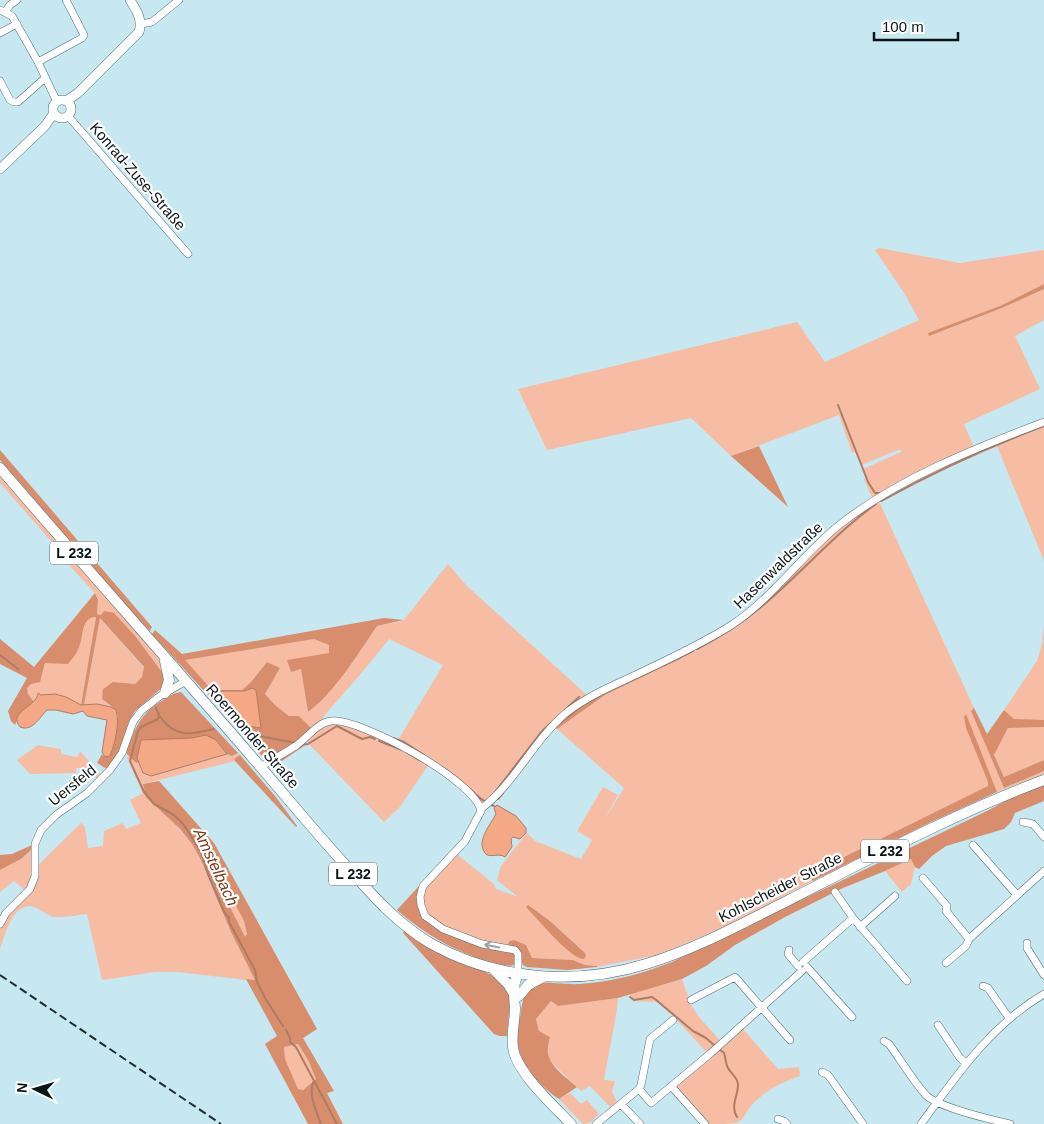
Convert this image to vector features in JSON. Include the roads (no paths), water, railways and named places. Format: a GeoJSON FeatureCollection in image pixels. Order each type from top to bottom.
{"type":"FeatureCollection","features":[{"type":"Feature","properties":{"kind":"main road","name":"Roermonder Straße"},"geometry":{"type":"LineString","coordinates":[[0,468],[261,767],[320,838],[385,908],[408,928],[431,943],[464,959],[490,968],[518,974]]}},
{"type":"Feature","properties":{"kind":"main road"},"geometry":{"type":"LineString","coordinates":[[163,655],[170,680],[165,693]]}},
{"type":"Feature","properties":{"kind":"main road","name":"Kohlscheider Straße"},"geometry":{"type":"LineString","coordinates":[[518,974],[544,977],[580,976],[607,973],[647,964],[716,936],[932,828],[1012,792],[1044,780]]}},
{"type":"Feature","properties":{"kind":"main road"},"geometry":{"type":"LineString","coordinates":[[490,968],[504,979],[516,995]]}},
{"type":"Feature","properties":{"kind":"main road"},"geometry":{"type":"LineString","coordinates":[[518,974],[515,980],[516,995],[512,1041],[515,1058],[525,1074],[571,1124]]}},
{"type":"Feature","properties":{"kind":"main road"},"geometry":{"type":"LineString","coordinates":[[516,995],[528,985],[544,977]]}},
{"type":"Feature","properties":{"kind":"street"},"geometry":{"type":"LineString","coordinates":[[2,11],[17,0]]}},
{"type":"Feature","properties":{"kind":"street"},"geometry":{"type":"LineString","coordinates":[[38,62],[82,38],[84,35],[66,0]]}},
{"type":"Feature","properties":{"kind":"street"},"geometry":{"type":"LineString","coordinates":[[0,169],[63,110],[136,36],[141,24],[140,17],[130,0]]}},
{"type":"Feature","properties":{"kind":"street"},"geometry":{"type":"LineString","coordinates":[[141,24],[152,22],[179,0]]}},
{"type":"Feature","properties":{"kind":"street","name":"Konrad-Zuse-Straße"},"geometry":{"type":"LineString","coordinates":[[2,11],[12,16],[17,24],[63,110],[188,254]]}},
{"type":"Feature","properties":{"kind":"street"},"geometry":{"type":"LineString","coordinates":[[0,33],[17,24]]}},
{"type":"Feature","properties":{"kind":"street"},"geometry":{"type":"LineString","coordinates":[[0,81],[10,100],[18,102],[45,78]]}},
{"type":"Feature","properties":{"kind":"street","name":"Hasenwaldstraße"},"geometry":{"type":"LineString","coordinates":[[481,809],[497,794],[548,729],[568,712],[595,694],[707,640],[744,617],[837,527],[857,512],[885,494],[941,465],[1044,422]]}},
{"type":"Feature","properties":{"kind":"street","name":"Uersfeld"},"geometry":{"type":"LineString","coordinates":[[0,924],[6,913],[30,890],[35,876],[36,838],[41,830],[56,815],[87,793],[105,776],[122,753],[135,718],[149,703],[186,681]]}},
{"type":"Feature","properties":{"kind":"street"},"geometry":{"type":"LineString","coordinates":[[261,767],[298,744],[324,722],[331,721],[346,722],[409,749],[456,780],[468,791],[481,809],[465,841],[423,886],[420,897],[423,911],[436,925],[468,939],[494,947],[515,950],[518,954],[518,974]]}},
{"type":"Feature","properties":{"kind":"street"},"geometry":{"type":"LineString","coordinates":[[1023,822],[1033,824],[1044,837]]}},
{"type":"Feature","properties":{"kind":"street"},"geometry":{"type":"LineString","coordinates":[[973,845],[1017,895]]}},
{"type":"Feature","properties":{"kind":"street"},"geometry":{"type":"LineString","coordinates":[[946,963],[966,946],[969,939],[1044,871]]}},
{"type":"Feature","properties":{"kind":"street"},"geometry":{"type":"LineString","coordinates":[[924,883],[947,906],[946,911],[969,939]]}},
{"type":"Feature","properties":{"kind":"street"},"geometry":{"type":"LineString","coordinates":[[835,892],[860,927],[908,982]]}},
{"type":"Feature","properties":{"kind":"street"},"geometry":{"type":"LineString","coordinates":[[860,927],[895,896]]}},
{"type":"Feature","properties":{"kind":"street"},"geometry":{"type":"LineString","coordinates":[[639,1089],[651,1103],[761,1009],[802,966],[853,918]]}},
{"type":"Feature","properties":{"kind":"street"},"geometry":{"type":"LineString","coordinates":[[1027,943],[1027,948],[1044,975]]}},
{"type":"Feature","properties":{"kind":"street"},"geometry":{"type":"LineString","coordinates":[[789,950],[788,954],[852,1016]]}},
{"type":"Feature","properties":{"kind":"street"},"geometry":{"type":"LineString","coordinates":[[690,1000],[735,978],[790,1040]]}},
{"type":"Feature","properties":{"kind":"street"},"geometry":{"type":"LineString","coordinates":[[983,986],[988,988],[1009,1018]]}},
{"type":"Feature","properties":{"kind":"street"},"geometry":{"type":"LineString","coordinates":[[921,1124],[966,1063],[991,1035],[1009,1018],[1044,994]]}},
{"type":"Feature","properties":{"kind":"street"},"geometry":{"type":"LineString","coordinates":[[596,1124],[639,1089],[650,1039],[673,1020]]}},
{"type":"Feature","properties":{"kind":"street"},"geometry":{"type":"LineString","coordinates":[[938,1025],[960,1058],[966,1063]]}},
{"type":"Feature","properties":{"kind":"street"},"geometry":{"type":"LineString","coordinates":[[884,1041],[889,1044],[927,1096],[937,1102],[984,1118],[1010,1124]]}},
{"type":"Feature","properties":{"kind":"street"},"geometry":{"type":"LineString","coordinates":[[822,1072],[828,1075],[863,1124]]}},
{"type":"Feature","properties":{"kind":"street"},"geometry":{"type":"LineString","coordinates":[[672,1086],[705,1124]]}},
{"type":"Feature","properties":{"kind":"street"},"geometry":{"type":"LineString","coordinates":[[620,1104],[640,1124]]}},
{"type":"Feature","properties":{"kind":"street"},"geometry":{"type":"LineString","coordinates":[[778,1118],[787,1124]]}},
{"type":"Feature","properties":{"kind":"waterway"},"geometry":{"type":"LineString","coordinates":[[838,405],[868,482],[875,493],[880,493]]}},
{"type":"Feature","properties":{"kind":"waterway"},"geometry":{"type":"LineString","coordinates":[[881,501],[1002,442],[1044,426]]}},
{"type":"Feature","properties":{"kind":"waterway"},"geometry":{"type":"LineString","coordinates":[[697,649],[730,630],[754,613],[846,528],[876,504]]}},
{"type":"Feature","properties":{"kind":"waterway"},"geometry":{"type":"LineString","coordinates":[[662,666],[693,651]]}},
{"type":"Feature","properties":{"kind":"waterway","name":"Amstelbach"},"geometry":{"type":"LineString","coordinates":[[0,655],[18,669]]}},
{"type":"Feature","properties":{"kind":"waterway"},"geometry":{"type":"LineString","coordinates":[[560,723],[580,707],[599,696]]}},
{"type":"Feature","properties":{"kind":"waterway"},"geometry":{"type":"LineString","coordinates":[[568,707],[579,697]]}},
{"type":"Feature","properties":{"kind":"waterway","name":"Amstelbach"},"geometry":{"type":"LineString","coordinates":[[156,708],[159,715],[158,719],[141,727],[138,731],[130,761],[144,792],[154,804],[174,815],[184,825],[201,852],[224,912],[229,918],[229,922],[255,970],[257,982],[265,998],[283,1026]]}},
{"type":"Feature","properties":{"kind":"waterway"},"geometry":{"type":"LineString","coordinates":[[159,715],[171,728],[183,733],[197,733],[214,729]]}},
{"type":"Feature","properties":{"kind":"waterway"},"geometry":{"type":"LineString","coordinates":[[495,792],[542,731],[552,722]]}},
{"type":"Feature","properties":{"kind":"waterway"},"geometry":{"type":"LineString","coordinates":[[300,745],[308,744],[337,726],[362,739],[370,737],[375,739]]}},
{"type":"Feature","properties":{"kind":"waterway"},"geometry":{"type":"LineString","coordinates":[[239,728],[254,735],[296,743]]}},
{"type":"Feature","properties":{"kind":"waterway"},"geometry":{"type":"LineString","coordinates":[[393,738],[404,742],[424,755]]}},
{"type":"Feature","properties":{"kind":"waterway"},"geometry":{"type":"LineString","coordinates":[[379,741],[402,750]]}},
{"type":"Feature","properties":{"kind":"waterway"},"geometry":{"type":"LineString","coordinates":[[406,752],[419,760]]}},
{"type":"Feature","properties":{"kind":"waterway"},"geometry":{"type":"LineString","coordinates":[[444,768],[485,801]]}},
{"type":"Feature","properties":{"kind":"waterway"},"geometry":{"type":"LineString","coordinates":[[498,799],[503,793]]}},
{"type":"Feature","properties":{"kind":"waterway"},"geometry":{"type":"LineString","coordinates":[[630,997],[634,1000],[652,997],[693,1031],[706,1038],[715,1046]]}},
{"type":"Feature","properties":{"kind":"waterway","name":"Amstelbach"},"geometry":{"type":"LineString","coordinates":[[286,1030],[290,1042],[296,1047],[337,1124]]}},
{"type":"Feature","properties":{"kind":"waterway"},"geometry":{"type":"LineString","coordinates":[[719,1049],[724,1053],[727,1066],[738,1082],[734,1105],[737,1117]]}},
{"type":"Feature","properties":{"kind":"waterway"},"geometry":{"type":"LineString","coordinates":[[314,1081],[312,1097],[321,1124]]}},
{"type":"Feature","properties":{"kind":"railway"},"geometry":{"type":"LineString","coordinates":[[0,975],[221,1124]]}}]}
